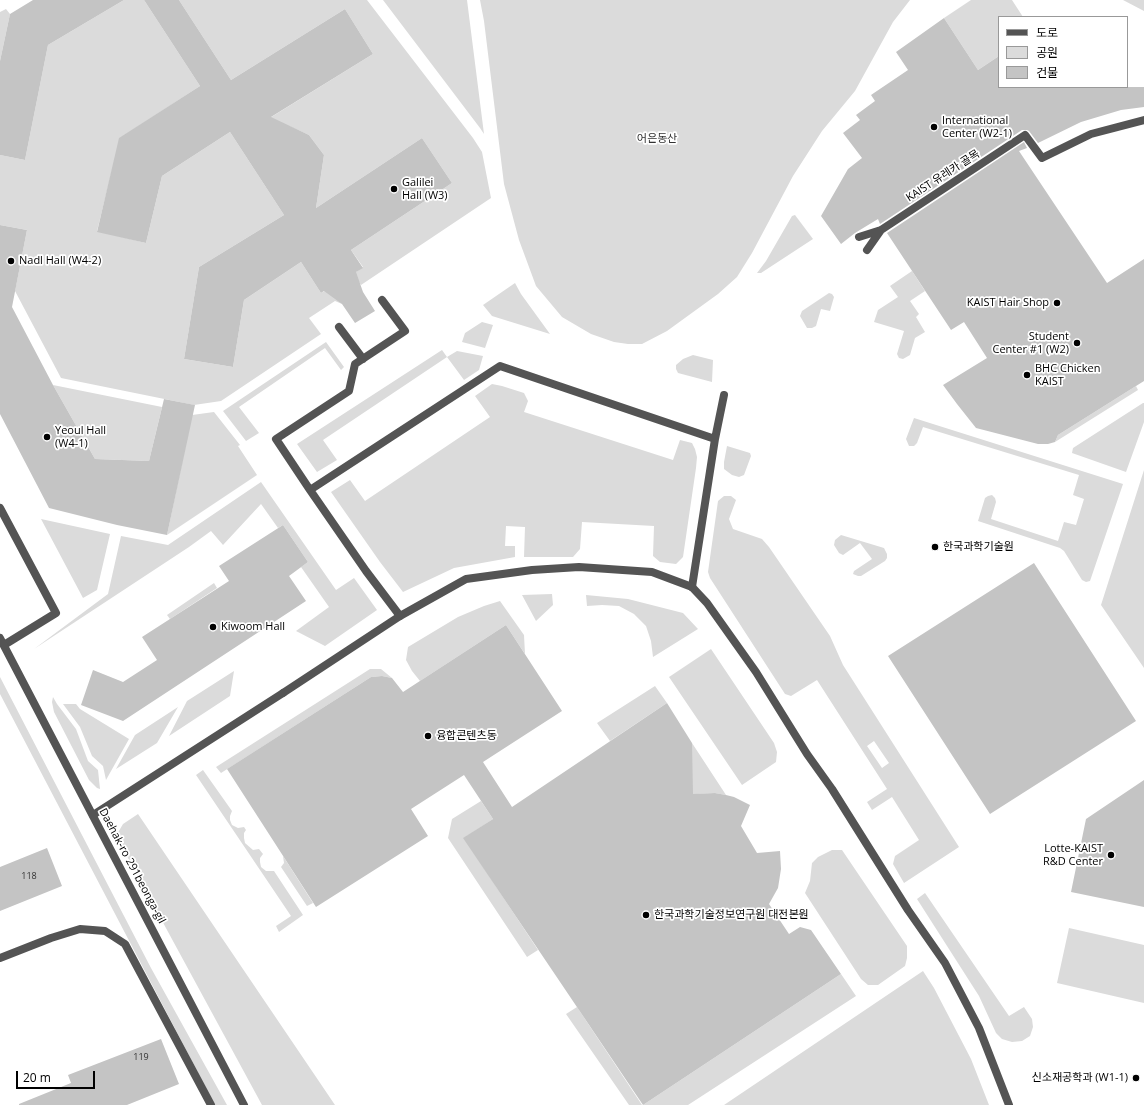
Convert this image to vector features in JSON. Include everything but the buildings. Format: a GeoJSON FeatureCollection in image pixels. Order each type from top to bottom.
{"type":"FeatureCollection","features":[{"type":"Feature","properties":{"kind":"street","name":"KAIST 유레카 골목"},"geometry":{"type":"LineString","coordinates":[[859,237],[881,230],[1025,135],[1042,158],[1091,134],[1144,120]]}},
{"type":"Feature","properties":{"kind":"street","name":"KAIST 유레카 골목"},"geometry":{"type":"LineString","coordinates":[[867,250],[881,230]]}},
{"type":"Feature","properties":{"kind":"street"},"geometry":{"type":"LineString","coordinates":[[382,300],[405,331],[356,364],[349,391],[276,439],[366,571],[400,616]]}},
{"type":"Feature","properties":{"kind":"street"},"geometry":{"type":"LineString","coordinates":[[340,327],[363,359]]}},
{"type":"Feature","properties":{"kind":"street"},"geometry":{"type":"LineString","coordinates":[[310,490],[500,366],[716,439]]}},
{"type":"Feature","properties":{"kind":"street"},"geometry":{"type":"LineString","coordinates":[[692,587],[724,395]]}},
{"type":"Feature","properties":{"kind":"street"},"geometry":{"type":"LineString","coordinates":[[0,508],[56,612],[2,642]]}},
{"type":"Feature","properties":{"kind":"street"},"geometry":{"type":"LineString","coordinates":[[93,815],[400,616],[466,579],[532,570],[579,567],[652,572],[692,587],[707,603],[756,672],[908,910],[945,963],[979,1028],[1009,1105]]}},
{"type":"Feature","properties":{"kind":"street","name":"Daehak-ro 291beonga-gil"},"geometry":{"type":"LineString","coordinates":[[2,642],[244,1105]]}},
{"type":"Feature","properties":{"kind":"street"},"geometry":{"type":"LineString","coordinates":[[0,958],[50,938],[80,929],[105,931],[125,944],[211,1105]]}},
{"type":"Feature","properties":{"kind":"green space"},"geometry":{"type":"Polygon","coordinates":[[[124,0],[144,0],[200,86],[120,138],[97,231],[146,243],[162,176],[230,132],[284,215],[199,267],[184,359],[233,367],[244,300],[301,262],[321,293],[330,288],[342,304],[335,301],[309,318],[321,334],[221,401],[194,405],[61,378],[15,291],[27,230],[0,225],[0,155],[25,160],[48,45],[124,0]]]}},
{"type":"Feature","properties":{"kind":"green space"},"geometry":{"type":"Polygon","coordinates":[[[179,0],[367,0],[473,138],[482,152],[491,198],[361,285],[353,274],[363,267],[351,250],[452,183],[422,138],[316,208],[324,155],[309,135],[289,126],[260,124],[373,54],[345,9],[231,80],[179,0]]]}},
{"type":"Feature","properties":{"kind":"green space"},"geometry":{"type":"Polygon","coordinates":[[[383,0],[467,0],[484,134],[480,128],[383,0]]]}},
{"type":"Feature","properties":{"kind":"green space","name":"어은동산"},"geometry":{"type":"Polygon","coordinates":[[[480,0],[910,0],[893,22],[855,91],[822,131],[793,176],[752,253],[737,277],[718,294],[667,331],[642,344],[628,344],[614,342],[591,334],[562,317],[536,286],[519,240],[504,184],[484,21],[480,0]]]}},
{"type":"Feature","properties":{"kind":"green space"},"geometry":{"type":"Polygon","coordinates":[[[971,0],[1012,0],[1022,16],[998,16],[998,57],[978,70],[944,18],[971,0]]]}},
{"type":"Feature","properties":{"kind":"green space"},"geometry":{"type":"Polygon","coordinates":[[[1123,0],[1144,0],[1144,11],[1123,0]]]}},
{"type":"Feature","properties":{"kind":"green space"},"geometry":{"type":"Polygon","coordinates":[[[6,9],[10,14],[0,61],[0,12],[6,9]]]}},
{"type":"Feature","properties":{"kind":"green space"},"geometry":{"type":"Polygon","coordinates":[[[795,215],[813,239],[761,273],[757,273],[766,261],[792,216],[795,215]]]}},
{"type":"Feature","properties":{"kind":"green space"},"geometry":{"type":"Polygon","coordinates":[[[912,271],[925,291],[910,301],[919,314],[916,317],[925,332],[915,338],[910,355],[903,359],[899,358],[897,354],[904,331],[874,322],[878,310],[898,297],[890,286],[912,271]]]}},
{"type":"Feature","properties":{"kind":"green space"},"geometry":{"type":"Polygon","coordinates":[[[515,283],[521,294],[550,334],[492,316],[483,305],[515,283]]]}},
{"type":"Feature","properties":{"kind":"green space"},"geometry":{"type":"Polygon","coordinates":[[[829,293],[834,297],[830,311],[821,309],[816,326],[807,328],[800,316],[802,311],[829,293]]]}},
{"type":"Feature","properties":{"kind":"green space"},"geometry":{"type":"Polygon","coordinates":[[[482,322],[493,325],[485,348],[462,342],[465,333],[482,322]]]}},
{"type":"Feature","properties":{"kind":"green space"},"geometry":{"type":"Polygon","coordinates":[[[326,342],[344,367],[341,370],[325,348],[239,407],[259,433],[246,441],[223,411],[326,342]]]}},
{"type":"Feature","properties":{"kind":"green space"},"geometry":{"type":"Polygon","coordinates":[[[442,350],[447,357],[323,440],[337,460],[317,472],[297,444],[442,350]]]}},
{"type":"Feature","properties":{"kind":"green space"},"geometry":{"type":"Polygon","coordinates":[[[457,351],[483,356],[479,370],[464,380],[447,357],[457,351]]]}},
{"type":"Feature","properties":{"kind":"green space"},"geometry":{"type":"Polygon","coordinates":[[[693,355],[713,360],[712,382],[678,373],[676,365],[683,359],[693,355]]]}},
{"type":"Feature","properties":{"kind":"green space"},"geometry":{"type":"Polygon","coordinates":[[[492,384],[524,393],[528,401],[524,412],[673,460],[680,440],[692,443],[697,457],[683,557],[676,564],[660,562],[653,556],[654,526],[582,522],[580,549],[573,557],[524,557],[525,527],[506,526],[505,546],[515,546],[515,557],[454,568],[403,592],[331,492],[350,480],[365,501],[490,417],[475,396],[492,384]]]}},
{"type":"Feature","properties":{"kind":"green space"},"geometry":{"type":"Polygon","coordinates":[[[53,385],[162,407],[149,461],[95,459],[53,385]]]}},
{"type":"Feature","properties":{"kind":"green space"},"geometry":{"type":"Polygon","coordinates":[[[1136,386],[1138,390],[1055,442],[1058,435],[1136,386]]]}},
{"type":"Feature","properties":{"kind":"green space"},"geometry":{"type":"Polygon","coordinates":[[[1143,403],[1144,422],[1126,472],[1072,453],[1073,448],[1143,403]]]}},
{"type":"Feature","properties":{"kind":"green space"},"geometry":{"type":"Polygon","coordinates":[[[214,412],[240,445],[238,446],[257,475],[167,535],[192,415],[214,412]]]}},
{"type":"Feature","properties":{"kind":"green space"},"geometry":{"type":"Polygon","coordinates":[[[914,418],[1123,484],[1090,581],[1086,582],[1082,580],[1064,551],[1060,548],[978,521],[985,498],[992,495],[996,502],[991,519],[1058,541],[1064,522],[1076,525],[1084,499],[1073,495],[1079,475],[923,427],[917,443],[914,446],[909,446],[906,439],[914,418]]]}},
{"type":"Feature","properties":{"kind":"green space"},"geometry":{"type":"Polygon","coordinates":[[[727,446],[750,453],[751,456],[744,475],[739,477],[732,475],[724,469],[727,446]]]}},
{"type":"Feature","properties":{"kind":"green space"},"geometry":{"type":"Polygon","coordinates":[[[1144,470],[1144,668],[1101,605],[1144,470]]]}},
{"type":"Feature","properties":{"kind":"green space"},"geometry":{"type":"Polygon","coordinates":[[[261,482],[336,590],[354,578],[377,610],[325,646],[296,631],[329,607],[301,567],[308,562],[283,525],[278,528],[261,504],[223,545],[211,531],[34,649],[108,594],[121,536],[168,545],[261,482]]]}},
{"type":"Feature","properties":{"kind":"green space"},"geometry":{"type":"Polygon","coordinates":[[[724,496],[731,496],[736,500],[729,519],[733,529],[762,539],[769,547],[830,636],[843,665],[959,847],[904,883],[893,864],[895,856],[919,840],[892,797],[872,810],[867,802],[887,789],[817,680],[791,696],[785,694],[710,578],[708,572],[718,501],[724,496]],[[874,741],[867,746],[882,768],[889,763],[874,741]]]}},
{"type":"Feature","properties":{"kind":"green space"},"geometry":{"type":"Polygon","coordinates":[[[41,519],[110,534],[97,590],[83,598],[41,519]]]}},
{"type":"Feature","properties":{"kind":"green space"},"geometry":{"type":"Polygon","coordinates":[[[841,535],[884,548],[887,558],[885,561],[861,576],[853,574],[854,571],[872,559],[860,543],[843,555],[839,553],[834,545],[835,540],[841,535]]]}},
{"type":"Feature","properties":{"kind":"green space"},"geometry":{"type":"Polygon","coordinates":[[[214,583],[217,588],[170,619],[167,615],[214,583]]]}},
{"type":"Feature","properties":{"kind":"green space"},"geometry":{"type":"Polygon","coordinates":[[[552,594],[553,605],[536,621],[522,595],[552,594]]]}},
{"type":"Feature","properties":{"kind":"green space"},"geometry":{"type":"Polygon","coordinates":[[[586,595],[628,599],[683,613],[698,629],[653,657],[651,641],[646,626],[634,614],[619,606],[587,606],[586,595]]]}},
{"type":"Feature","properties":{"kind":"green space"},"geometry":{"type":"Polygon","coordinates":[[[500,601],[524,635],[525,654],[506,625],[420,681],[406,660],[408,647],[458,617],[500,601]]]}},
{"type":"Feature","properties":{"kind":"green space"},"geometry":{"type":"Polygon","coordinates":[[[711,649],[774,743],[777,752],[776,762],[742,785],[669,677],[711,649]]]}},
{"type":"Feature","properties":{"kind":"green space"},"geometry":{"type":"Polygon","coordinates":[[[370,669],[381,669],[392,678],[382,676],[371,677],[221,773],[216,767],[370,669]]]}},
{"type":"Feature","properties":{"kind":"green space"},"geometry":{"type":"Polygon","coordinates":[[[234,671],[230,696],[169,736],[187,701],[234,671]]]}},
{"type":"Feature","properties":{"kind":"green space"},"geometry":{"type":"Polygon","coordinates":[[[0,677],[151,968],[227,1105],[215,1105],[0,694],[0,677]]]}},
{"type":"Feature","properties":{"kind":"green space"},"geometry":{"type":"Polygon","coordinates":[[[655,686],[667,703],[610,741],[597,723],[655,686]]]}},
{"type":"Feature","properties":{"kind":"green space"},"geometry":{"type":"Polygon","coordinates":[[[53,697],[76,729],[88,761],[98,770],[100,789],[89,780],[54,712],[52,702],[53,697]]]}},
{"type":"Feature","properties":{"kind":"green space"},"geometry":{"type":"Polygon","coordinates":[[[63,704],[76,704],[80,709],[129,739],[106,780],[103,766],[92,756],[80,727],[63,704]]]}},
{"type":"Feature","properties":{"kind":"green space"},"geometry":{"type":"Polygon","coordinates":[[[178,707],[157,743],[116,769],[135,735],[178,707]]]}},
{"type":"Feature","properties":{"kind":"green space"},"geometry":{"type":"Polygon","coordinates":[[[692,743],[726,795],[715,793],[697,794],[678,799],[692,743]]]}},
{"type":"Feature","properties":{"kind":"green space"},"geometry":{"type":"Polygon","coordinates":[[[203,770],[232,811],[230,820],[232,825],[238,828],[244,827],[246,830],[244,833],[245,843],[253,850],[259,849],[263,854],[260,858],[261,867],[266,871],[274,871],[303,915],[279,932],[276,926],[291,916],[196,775],[203,770]]]}},
{"type":"Feature","properties":{"kind":"green space"},"geometry":{"type":"Polygon","coordinates":[[[481,801],[493,819],[464,838],[538,950],[527,957],[448,838],[452,819],[481,801]]]}},
{"type":"Feature","properties":{"kind":"green space"},"geometry":{"type":"Polygon","coordinates":[[[138,814],[335,1105],[262,1105],[116,836],[123,824],[138,814]]]}},
{"type":"Feature","properties":{"kind":"green space"},"geometry":{"type":"Polygon","coordinates":[[[832,850],[842,850],[907,946],[905,966],[878,985],[868,985],[861,979],[805,893],[810,881],[812,863],[818,857],[832,850]]]}},
{"type":"Feature","properties":{"kind":"green space"},"geometry":{"type":"Polygon","coordinates":[[[283,856],[313,903],[307,906],[281,867],[284,863],[283,856]]]}},
{"type":"Feature","properties":{"kind":"green space"},"geometry":{"type":"Polygon","coordinates":[[[925,893],[1009,1016],[1024,1007],[1032,1019],[1033,1027],[1030,1036],[1022,1041],[1012,1042],[1002,1039],[996,1033],[979,996],[917,899],[925,893]]]}},
{"type":"Feature","properties":{"kind":"green space"},"geometry":{"type":"Polygon","coordinates":[[[1069,928],[1144,945],[1144,1003],[1057,983],[1069,928]]]}},
{"type":"Feature","properties":{"kind":"green space"},"geometry":{"type":"Polygon","coordinates":[[[923,971],[934,988],[971,1059],[989,1105],[724,1105],[923,971]]]}},
{"type":"Feature","properties":{"kind":"green space"},"geometry":{"type":"Polygon","coordinates":[[[841,974],[856,996],[688,1105],[643,1105],[841,974]]]}},
{"type":"Feature","properties":{"kind":"green space"},"geometry":{"type":"Polygon","coordinates":[[[577,1007],[642,1105],[629,1105],[566,1014],[577,1007]]]}},
{"type":"Feature","properties":{"kind":"place","name":"International Center (W2-1)"},"geometry":{"type":"Point","coordinates":[934,127]}},
{"type":"Feature","properties":{"kind":"place","name":"Galilei Hall (W3)"},"geometry":{"type":"Point","coordinates":[394,189]}},
{"type":"Feature","properties":{"kind":"place","name":"Nadl Hall (W4-2)"},"geometry":{"type":"Point","coordinates":[11,261]}},
{"type":"Feature","properties":{"kind":"place","name":"KAIST Hair Shop"},"geometry":{"type":"Point","coordinates":[1057,303]}},
{"type":"Feature","properties":{"kind":"place","name":"Student Center #1 (W2)"},"geometry":{"type":"Point","coordinates":[1077,343]}},
{"type":"Feature","properties":{"kind":"place","name":"BHC Chicken KAIST"},"geometry":{"type":"Point","coordinates":[1027,375]}},
{"type":"Feature","properties":{"kind":"place","name":"Yeoul Hall (W4-1)"},"geometry":{"type":"Point","coordinates":[47,437]}},
{"type":"Feature","properties":{"kind":"place","name":"한국과학기술원"},"geometry":{"type":"Point","coordinates":[935,547]}},
{"type":"Feature","properties":{"kind":"place","name":"Kiwoom Hall"},"geometry":{"type":"Point","coordinates":[213,627]}},
{"type":"Feature","properties":{"kind":"place","name":"융합콘텐츠동"},"geometry":{"type":"Point","coordinates":[428,736]}},
{"type":"Feature","properties":{"kind":"place","name":"Lotte-KAIST R&D Center"},"geometry":{"type":"Point","coordinates":[1111,855]}},
{"type":"Feature","properties":{"kind":"place","name":"한국과학기술정보연구원 대전본원"},"geometry":{"type":"Point","coordinates":[646,915]}},
{"type":"Feature","properties":{"kind":"place","name":"신소재공학과 (W1-1)"},"geometry":{"type":"Point","coordinates":[1136,1078]}}]}
